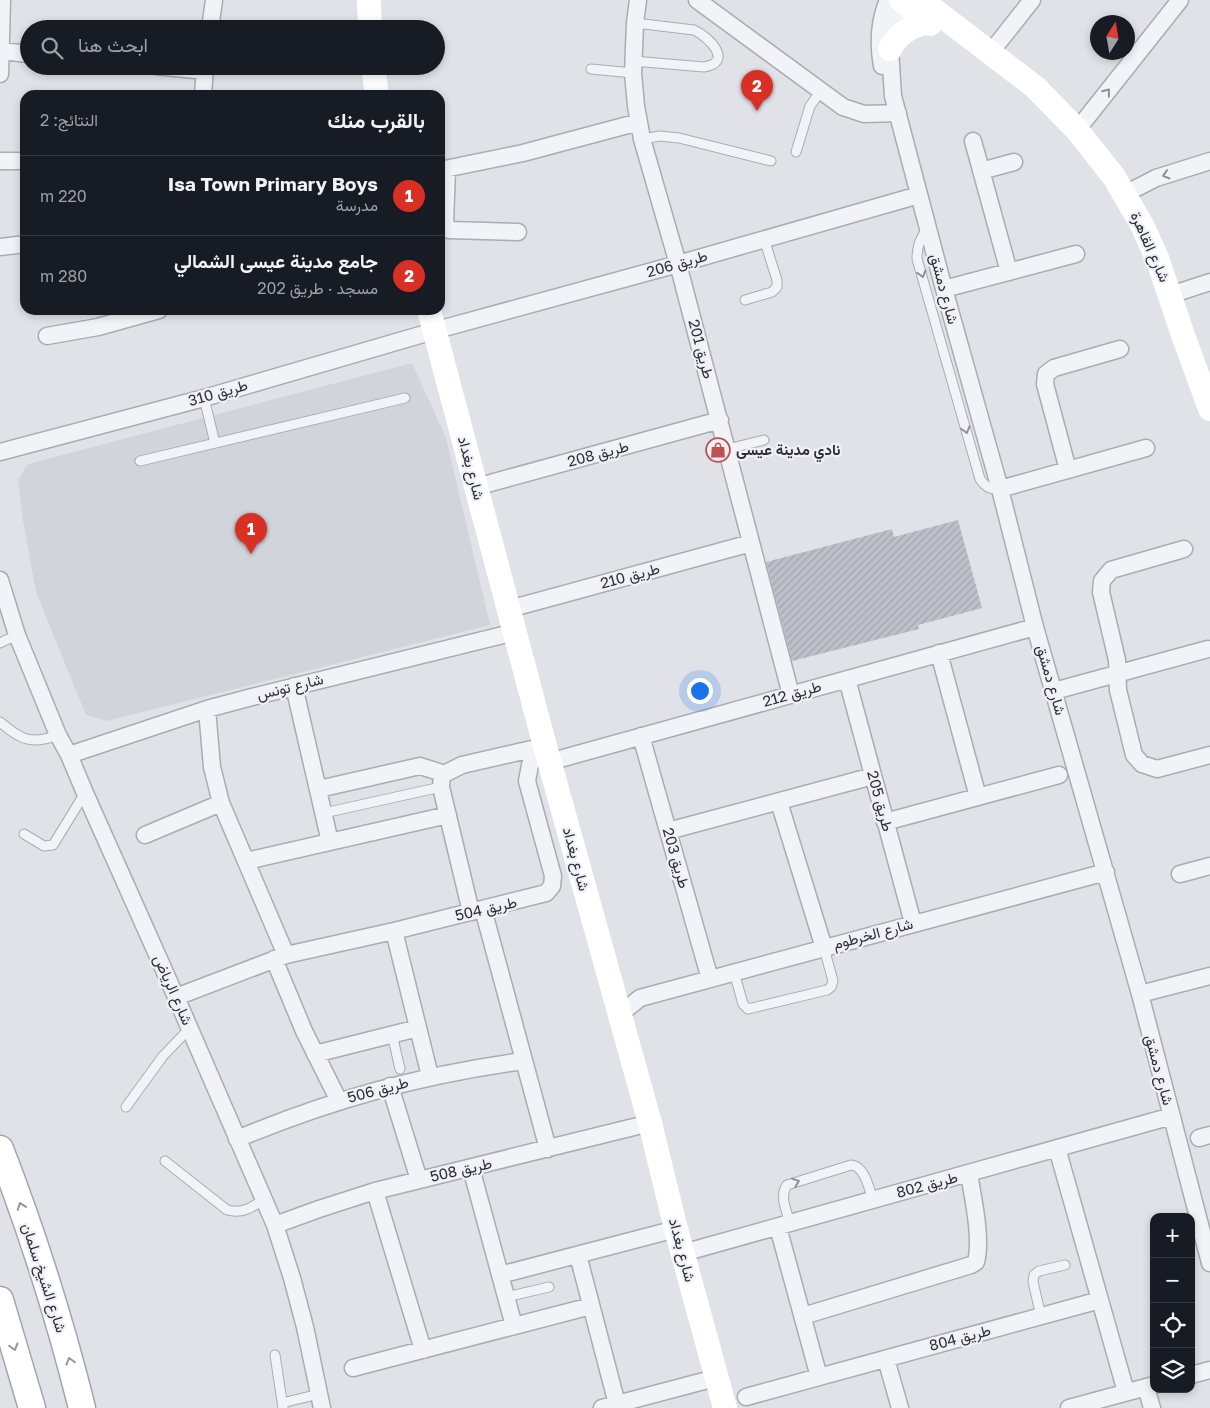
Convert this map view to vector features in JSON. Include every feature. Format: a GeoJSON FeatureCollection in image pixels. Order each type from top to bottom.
{"type":"FeatureCollection","features":[{"type":"Feature","properties":{"kind":"main road","name":"شارع الشيخ سلمان"},"geometry":{"type":"LineString","coordinates":[[0,1149],[55,1307],[82,1408]]}},
{"type":"Feature","properties":{"kind":"main road"},"geometry":{"type":"LineString","coordinates":[[0,1300],[32,1408]]}},
{"type":"Feature","properties":{"kind":"street"},"geometry":{"type":"LineString","coordinates":[[0,74],[2,0]]}},
{"type":"Feature","properties":{"kind":"street"},"geometry":{"type":"LineString","coordinates":[[211,20],[214,0]]}},
{"type":"Feature","properties":{"kind":"street","name":"طريق 201"},"geometry":{"type":"LineString","coordinates":[[638,0],[633,67],[642,139],[720,420],[790,695]]}},
{"type":"Feature","properties":{"kind":"street"},"geometry":{"type":"LineString","coordinates":[[697,0],[842,107],[856,113],[898,113]]}},
{"type":"Feature","properties":{"kind":"street"},"geometry":{"type":"LineString","coordinates":[[991,52],[1032,0]]}},
{"type":"Feature","properties":{"kind":"street"},"geometry":{"type":"LineString","coordinates":[[1077,130],[1180,0]]}},
{"type":"Feature","properties":{"kind":"street"},"geometry":{"type":"LineString","coordinates":[[890,49],[895,40],[918,24],[908,4]]}},
{"type":"Feature","properties":{"kind":"street","name":"شارع القاهرة"},"geometry":{"type":"LineString","coordinates":[[908,4],[991,52],[1035,87],[1077,130],[1103,162],[1125,194],[1157,258],[1210,409]]}},
{"type":"Feature","properties":{"kind":"street","name":"شارع القاهرة"},"geometry":{"type":"LineString","coordinates":[[908,4],[1026,91],[1052,106]]}},
{"type":"Feature","properties":{"kind":"street","name":"شارع دمشق"},"geometry":{"type":"LineString","coordinates":[[908,4],[885,8],[880,39],[883,69],[898,113],[927,229],[1000,489],[1035,626],[1140,994],[1207,1239],[1210,1263]]}},
{"type":"Feature","properties":{"kind":"street","name":"شارع دمشق"},"geometry":{"type":"LineString","coordinates":[[890,49],[893,96]]}},
{"type":"Feature","properties":{"kind":"street"},"geometry":{"type":"LineString","coordinates":[[1,51],[20,53]]}},
{"type":"Feature","properties":{"kind":"street"},"geometry":{"type":"LineString","coordinates":[[203,90],[205,75]]}},
{"type":"Feature","properties":{"kind":"street"},"geometry":{"type":"LineString","coordinates":[[374,75],[376,90]]}},
{"type":"Feature","properties":{"kind":"street"},"geometry":{"type":"LineString","coordinates":[[445,170],[524,154],[639,122]]}},
{"type":"Feature","properties":{"kind":"street"},"geometry":{"type":"LineString","coordinates":[[973,141],[1009,272]]}},
{"type":"Feature","properties":{"kind":"street"},"geometry":{"type":"LineString","coordinates":[[0,161],[20,161]]}},
{"type":"Feature","properties":{"kind":"street"},"geometry":{"type":"LineString","coordinates":[[1125,194],[1156,178],[1210,161]]}},
{"type":"Feature","properties":{"kind":"street"},"geometry":{"type":"LineString","coordinates":[[981,171],[1014,162]]}},
{"type":"Feature","properties":{"kind":"street","name":"طريق 206"},"geometry":{"type":"LineString","coordinates":[[432,320],[678,264],[919,195]]}},
{"type":"Feature","properties":{"kind":"street"},"geometry":{"type":"LineString","coordinates":[[445,223],[449,230],[518,232]]}},
{"type":"Feature","properties":{"kind":"street"},"geometry":{"type":"LineString","coordinates":[[0,247],[20,245]]}},
{"type":"Feature","properties":{"kind":"street"},"geometry":{"type":"LineString","coordinates":[[944,290],[1076,254]]}},
{"type":"Feature","properties":{"kind":"street"},"geometry":{"type":"LineString","coordinates":[[1170,295],[1210,282]]}},
{"type":"Feature","properties":{"kind":"street"},"geometry":{"type":"LineString","coordinates":[[48,336],[98,327],[141,315]]}},
{"type":"Feature","properties":{"kind":"street","name":"طريق 310"},"geometry":{"type":"LineString","coordinates":[[0,452],[204,398],[432,320]]}},
{"type":"Feature","properties":{"kind":"street","name":"شارع بغداد"},"geometry":{"type":"LineString","coordinates":[[432,320],[545,752],[650,1123],[676,1229],[725,1408]]}},
{"type":"Feature","properties":{"kind":"street"},"geometry":{"type":"LineString","coordinates":[[1068,470],[1045,384],[1046,374],[1054,368],[1120,349]]}},
{"type":"Feature","properties":{"kind":"street","name":"طريق 208"},"geometry":{"type":"LineString","coordinates":[[476,487],[720,420]]}},
{"type":"Feature","properties":{"kind":"street"},"geometry":{"type":"LineString","coordinates":[[1000,489],[1146,448]]}},
{"type":"Feature","properties":{"kind":"street","name":"طريق 210"},"geometry":{"type":"LineString","coordinates":[[509,609],[751,543]]}},
{"type":"Feature","properties":{"kind":"street"},"geometry":{"type":"LineString","coordinates":[[1184,549],[1115,568],[1104,576],[1101,592],[1115,654],[1120,698],[1134,755],[1137,760],[1146,767],[1158,769],[1210,755]]}},
{"type":"Feature","properties":{"kind":"street","name":"شارع الرياض"},"geometry":{"type":"LineString","coordinates":[[0,580],[17,635],[58,735],[69,755],[84,793],[190,1028],[275,1225],[305,1327],[320,1401]]}},
{"type":"Feature","properties":{"kind":"street","name":"طريق 212"},"geometry":{"type":"LineString","coordinates":[[442,780],[446,773],[462,765],[641,736],[1035,626]]}},
{"type":"Feature","properties":{"kind":"street","name":"شارع تونس"},"geometry":{"type":"LineString","coordinates":[[69,755],[206,709],[515,632]]}},
{"type":"Feature","properties":{"kind":"street"},"geometry":{"type":"LineString","coordinates":[[1054,691],[1208,650]]}},
{"type":"Feature","properties":{"kind":"street"},"geometry":{"type":"LineString","coordinates":[[939,653],[978,797]]}},
{"type":"Feature","properties":{"kind":"street","name":"طريق 205"},"geometry":{"type":"LineString","coordinates":[[847,679],[913,923]]}},
{"type":"Feature","properties":{"kind":"street"},"geometry":{"type":"LineString","coordinates":[[294,686],[330,842]]}},
{"type":"Feature","properties":{"kind":"street"},"geometry":{"type":"LineString","coordinates":[[206,709],[212,767],[221,803],[246,861],[315,1054],[339,1100]]}},
{"type":"Feature","properties":{"kind":"street","name":"طريق 203"},"geometry":{"type":"LineString","coordinates":[[641,736],[710,979]]}},
{"type":"Feature","properties":{"kind":"street","name":"طريق 504"},"geometry":{"type":"LineString","coordinates":[[280,957],[477,911],[541,895],[550,890],[553,876],[526,781],[530,765],[545,752]]}},
{"type":"Feature","properties":{"kind":"street"},"geometry":{"type":"LineString","coordinates":[[319,789],[420,766],[442,780],[448,815],[548,1149]]}},
{"type":"Feature","properties":{"kind":"street"},"geometry":{"type":"LineString","coordinates":[[885,822],[1058,775]]}},
{"type":"Feature","properties":{"kind":"street"},"geometry":{"type":"LineString","coordinates":[[668,831],[873,776]]}},
{"type":"Feature","properties":{"kind":"street"},"geometry":{"type":"LineString","coordinates":[[779,802],[824,948]]}},
{"type":"Feature","properties":{"kind":"street"},"geometry":{"type":"LineString","coordinates":[[144,835],[221,803]]}},
{"type":"Feature","properties":{"kind":"street"},"geometry":{"type":"LineString","coordinates":[[246,861],[448,815]]}},
{"type":"Feature","properties":{"kind":"street"},"geometry":{"type":"LineString","coordinates":[[1180,874],[1210,866]]}},
{"type":"Feature","properties":{"kind":"street","name":"شارع الخرطوم"},"geometry":{"type":"LineString","coordinates":[[619,1015],[640,998],[1106,872]]}},
{"type":"Feature","properties":{"kind":"street"},"geometry":{"type":"LineString","coordinates":[[394,931],[430,1076]]}},
{"type":"Feature","properties":{"kind":"street"},"geometry":{"type":"LineString","coordinates":[[176,997],[280,957]]}},
{"type":"Feature","properties":{"kind":"street"},"geometry":{"type":"LineString","coordinates":[[1140,994],[1210,976]]}},
{"type":"Feature","properties":{"kind":"street","name":"شارع الخرطوم"},"geometry":{"type":"LineString","coordinates":[[612,991],[621,995],[640,998]]}},
{"type":"Feature","properties":{"kind":"street"},"geometry":{"type":"LineString","coordinates":[[315,1054],[418,1028]]}},
{"type":"Feature","properties":{"kind":"street","name":"طريق 506"},"geometry":{"type":"LineString","coordinates":[[237,1139],[339,1100],[390,1086],[476,1067],[523,1061]]}},
{"type":"Feature","properties":{"kind":"street"},"geometry":{"type":"LineString","coordinates":[[390,1086],[419,1180]]}},
{"type":"Feature","properties":{"kind":"street","name":"طريق 802"},"geometry":{"type":"LineString","coordinates":[[683,1253],[1172,1116]]}},
{"type":"Feature","properties":{"kind":"street","name":"طريق 508"},"geometry":{"type":"LineString","coordinates":[[275,1225],[375,1191],[650,1123]]}},
{"type":"Feature","properties":{"kind":"street"},"geometry":{"type":"LineString","coordinates":[[1057,1148],[1126,1392]]}},
{"type":"Feature","properties":{"kind":"street"},"geometry":{"type":"LineString","coordinates":[[472,1168],[514,1326]]}},
{"type":"Feature","properties":{"kind":"street"},"geometry":{"type":"LineString","coordinates":[[803,1316],[976,1262],[978,1256],[977,1228],[969,1174]]}},
{"type":"Feature","properties":{"kind":"street"},"geometry":{"type":"LineString","coordinates":[[375,1191],[423,1350]]}},
{"type":"Feature","properties":{"kind":"street"},"geometry":{"type":"LineString","coordinates":[[784,1225],[803,1316],[819,1377]]}},
{"type":"Feature","properties":{"kind":"street"},"geometry":{"type":"LineString","coordinates":[[500,1275],[676,1229]]}},
{"type":"Feature","properties":{"kind":"street"},"geometry":{"type":"LineString","coordinates":[[578,1255],[591,1306],[610,1406],[704,1382]]}},
{"type":"Feature","properties":{"kind":"street","name":"طريق 804"},"geometry":{"type":"LineString","coordinates":[[746,1397],[1100,1300]]}},
{"type":"Feature","properties":{"kind":"street"},"geometry":{"type":"LineString","coordinates":[[353,1368],[591,1306]]}},
{"type":"Feature","properties":{"kind":"street"},"geometry":{"type":"LineString","coordinates":[[886,1359],[900,1408]]}},
{"type":"Feature","properties":{"kind":"street"},"geometry":{"type":"LineString","coordinates":[[1195,1374],[1210,1370]]}},
{"type":"Feature","properties":{"kind":"street"},"geometry":{"type":"LineString","coordinates":[[1069,1408],[1150,1386]]}},
{"type":"Feature","properties":{"kind":"street"},"geometry":{"type":"LineString","coordinates":[[1151,1393],[1152,1408]]}},
{"type":"Feature","properties":{"kind":"lane"},"geometry":{"type":"LineString","coordinates":[[591,69],[704,67],[710,66],[718,56],[714,44],[694,30],[635,23]]}},
{"type":"Feature","properties":{"kind":"lane"},"geometry":{"type":"LineString","coordinates":[[796,152],[808,111],[813,101],[821,92]]}},
{"type":"Feature","properties":{"kind":"lane"},"geometry":{"type":"LineString","coordinates":[[642,139],[660,136],[679,138],[771,161]]}},
{"type":"Feature","properties":{"kind":"lane"},"geometry":{"type":"LineString","coordinates":[[927,229],[920,239],[917,259],[980,479],[991,489],[1000,489]]}},
{"type":"Feature","properties":{"kind":"lane"},"geometry":{"type":"LineString","coordinates":[[745,300],[772,292],[777,287],[777,280],[764,239]]}},
{"type":"Feature","properties":{"kind":"lane"},"geometry":{"type":"LineString","coordinates":[[204,398],[215,443]]}},
{"type":"Feature","properties":{"kind":"lane"},"geometry":{"type":"LineString","coordinates":[[140,461],[405,398]]}},
{"type":"Feature","properties":{"kind":"lane"},"geometry":{"type":"LineString","coordinates":[[727,449],[764,440]]}},
{"type":"Feature","properties":{"kind":"lane"},"geometry":{"type":"LineString","coordinates":[[0,643],[17,635]]}},
{"type":"Feature","properties":{"kind":"lane"},"geometry":{"type":"LineString","coordinates":[[0,722],[23,739],[40,740],[58,735]]}},
{"type":"Feature","properties":{"kind":"lane"},"geometry":{"type":"LineString","coordinates":[[324,813],[442,780]]}},
{"type":"Feature","properties":{"kind":"lane"},"geometry":{"type":"LineString","coordinates":[[24,834],[44,846],[54,845],[84,793]]}},
{"type":"Feature","properties":{"kind":"lane"},"geometry":{"type":"LineString","coordinates":[[734,972],[743,1004],[748,1008],[827,990],[831,987],[833,981],[824,948]]}},
{"type":"Feature","properties":{"kind":"lane"},"geometry":{"type":"LineString","coordinates":[[126,1107],[163,1056],[190,1028]]}},
{"type":"Feature","properties":{"kind":"lane"},"geometry":{"type":"LineString","coordinates":[[392,1034],[400,1069]]}},
{"type":"Feature","properties":{"kind":"lane"},"geometry":{"type":"LineString","coordinates":[[165,1162],[227,1210],[233,1212],[247,1210],[263,1200]]}},
{"type":"Feature","properties":{"kind":"lane"},"geometry":{"type":"LineString","coordinates":[[784,1225],[783,1196],[787,1185],[851,1165],[855,1165],[861,1170],[873,1200]]}},
{"type":"Feature","properties":{"kind":"lane"},"geometry":{"type":"LineString","coordinates":[[1041,1316],[1033,1282],[1034,1275],[1039,1271],[1065,1265]]}},
{"type":"Feature","properties":{"kind":"lane"},"geometry":{"type":"LineString","coordinates":[[506,1297],[548,1287]]}},
{"type":"Feature","properties":{"kind":"lane"},"geometry":{"type":"LineString","coordinates":[[275,1355],[283,1406],[320,1401]]}},
{"type":"Feature","properties":{"kind":"shaded area"},"geometry":{"type":"Polygon","coordinates":[[[412,363],[446,438],[490,625],[107,721],[86,715],[36,592],[22,515],[18,480],[28,464],[412,363]]]}},
{"type":"Feature","properties":{"kind":"building"},"geometry":{"type":"Polygon","coordinates":[[[958,520],[982,608],[918,625],[919,629],[792,661],[766,562],[892,529],[894,537],[958,520]]]}},
{"type":"Feature","properties":{"kind":"place","name":"جامع مدينة عيسى الشمالي"},"geometry":{"type":"Point","coordinates":[757,111]}},
{"type":"Feature","properties":{"kind":"place","name":"نادي مدينة عيسى"},"geometry":{"type":"Point","coordinates":[718,450]}},
{"type":"Feature","properties":{"kind":"place","name":"Isa Town Primary Boys"},"geometry":{"type":"Point","coordinates":[251,554]}}]}
